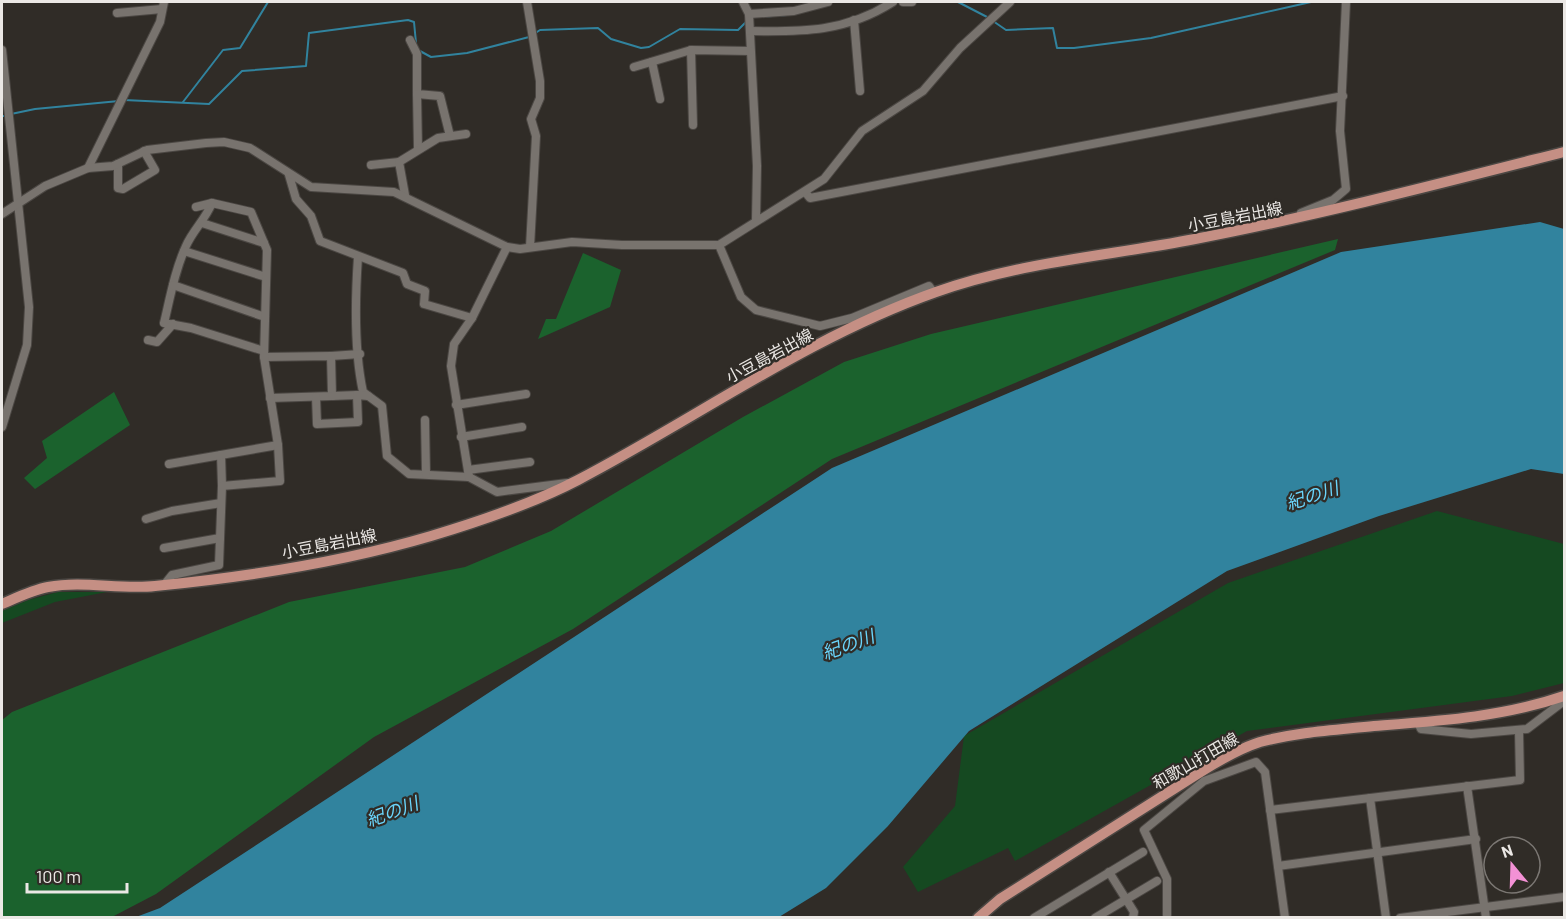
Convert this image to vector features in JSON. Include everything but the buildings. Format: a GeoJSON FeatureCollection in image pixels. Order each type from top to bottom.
{"type":"FeatureCollection","features":[{"type":"Feature","properties":{"kind":"main road","name":"小豆島岩出線"},"geometry":{"type":"LineString","coordinates":[[2,604],[48,587],[164,585],[285,568],[374,551],[501,513],[573,483],[822,344],[934,293],[977,278],[1048,263],[1174,243],[1276,223],[1564,152]]}},
{"type":"Feature","properties":{"kind":"main road","name":"和歌山打田線"},"geometry":{"type":"LineString","coordinates":[[978,918],[1000,899],[1201,777],[1232,754],[1259,743],[1301,733],[1418,723],[1514,711],[1564,696]]}},
{"type":"Feature","properties":{"kind":"street"},"geometry":{"type":"LineString","coordinates":[[527,2],[540,98],[531,119],[536,136],[530,248]]}},
{"type":"Feature","properties":{"kind":"street"},"geometry":{"type":"LineString","coordinates":[[743,2],[749,14],[757,166],[756,220]]}},
{"type":"Feature","properties":{"kind":"street"},"geometry":{"type":"LineString","coordinates":[[749,14],[794,11],[828,2]]}},
{"type":"Feature","properties":{"kind":"street"},"geometry":{"type":"LineString","coordinates":[[750,31],[807,32],[871,16],[893,2]]}},
{"type":"Feature","properties":{"kind":"street"},"geometry":{"type":"LineString","coordinates":[[903,2],[912,2]]}},
{"type":"Feature","properties":{"kind":"street"},"geometry":{"type":"LineString","coordinates":[[2,214],[45,186],[88,168],[118,164],[144,151],[206,143],[236,144],[262,154],[289,175],[311,187],[394,192],[405,195],[507,247],[526,250],[572,242],[622,245],[719,245],[824,179],[862,131],[923,91],[960,48],[1010,2]]}},
{"type":"Feature","properties":{"kind":"street"},"geometry":{"type":"LineString","coordinates":[[1276,223],[1333,200],[1346,189],[1340,131],[1346,2]]}},
{"type":"Feature","properties":{"kind":"street"},"geometry":{"type":"LineString","coordinates":[[88,168],[160,22],[163,5],[117,13]]}},
{"type":"Feature","properties":{"kind":"street"},"geometry":{"type":"LineString","coordinates":[[854,20],[860,91]]}},
{"type":"Feature","properties":{"kind":"street"},"geometry":{"type":"LineString","coordinates":[[410,40],[417,54],[418,149]]}},
{"type":"Feature","properties":{"kind":"street"},"geometry":{"type":"LineString","coordinates":[[2,50],[5,106],[19,202],[29,307],[27,345],[2,427]]}},
{"type":"Feature","properties":{"kind":"street"},"geometry":{"type":"LineString","coordinates":[[633,67],[691,50],[750,51]]}},
{"type":"Feature","properties":{"kind":"street"},"geometry":{"type":"LineString","coordinates":[[691,50],[693,125]]}},
{"type":"Feature","properties":{"kind":"street"},"geometry":{"type":"LineString","coordinates":[[652,62],[660,99]]}},
{"type":"Feature","properties":{"kind":"street"},"geometry":{"type":"LineString","coordinates":[[417,94],[440,96],[450,136]]}},
{"type":"Feature","properties":{"kind":"street"},"geometry":{"type":"LineString","coordinates":[[805,192],[810,198],[1343,96]]}},
{"type":"Feature","properties":{"kind":"street"},"geometry":{"type":"LineString","coordinates":[[371,165],[399,162],[438,138],[466,134]]}},
{"type":"Feature","properties":{"kind":"street"},"geometry":{"type":"LineString","coordinates":[[118,164],[118,188],[123,189],[155,170],[144,151]]}},
{"type":"Feature","properties":{"kind":"street"},"geometry":{"type":"LineString","coordinates":[[399,162],[405,195]]}},
{"type":"Feature","properties":{"kind":"street"},"geometry":{"type":"LineString","coordinates":[[289,175],[296,199],[311,216],[320,241],[403,273],[407,284],[425,291],[424,304],[472,318]]}},
{"type":"Feature","properties":{"kind":"street"},"geometry":{"type":"LineString","coordinates":[[212,203],[184,251],[164,323],[264,354],[331,356],[360,354]]}},
{"type":"Feature","properties":{"kind":"street"},"geometry":{"type":"LineString","coordinates":[[196,207],[212,203],[251,212],[267,250],[264,354],[278,445],[280,481],[222,486]]}},
{"type":"Feature","properties":{"kind":"street"},"geometry":{"type":"LineString","coordinates":[[202,223],[264,243]]}},
{"type":"Feature","properties":{"kind":"street"},"geometry":{"type":"LineString","coordinates":[[719,245],[741,297],[756,310],[820,326],[852,318],[929,286],[934,293]]}},
{"type":"Feature","properties":{"kind":"street"},"geometry":{"type":"LineString","coordinates":[[507,247],[472,318],[454,344],[451,366],[461,437],[469,473],[497,492],[573,483]]}},
{"type":"Feature","properties":{"kind":"street"},"geometry":{"type":"LineString","coordinates":[[184,251],[266,277]]}},
{"type":"Feature","properties":{"kind":"street"},"geometry":{"type":"LineString","coordinates":[[358,257],[354,305],[360,354],[359,373],[363,392],[382,406],[387,456],[409,474],[469,473],[530,462]]}},
{"type":"Feature","properties":{"kind":"street"},"geometry":{"type":"LineString","coordinates":[[173,285],[265,317]]}},
{"type":"Feature","properties":{"kind":"street"},"geometry":{"type":"LineString","coordinates":[[148,340],[157,342],[172,324]]}},
{"type":"Feature","properties":{"kind":"street"},"geometry":{"type":"LineString","coordinates":[[331,356],[332,396]]}},
{"type":"Feature","properties":{"kind":"street"},"geometry":{"type":"LineString","coordinates":[[456,405],[526,394]]}},
{"type":"Feature","properties":{"kind":"street"},"geometry":{"type":"LineString","coordinates":[[316,397],[317,424],[358,422],[357,395]]}},
{"type":"Feature","properties":{"kind":"street"},"geometry":{"type":"LineString","coordinates":[[270,398],[368,396]]}},
{"type":"Feature","properties":{"kind":"street"},"geometry":{"type":"LineString","coordinates":[[425,420],[426,474]]}},
{"type":"Feature","properties":{"kind":"street"},"geometry":{"type":"LineString","coordinates":[[461,437],[522,427]]}},
{"type":"Feature","properties":{"kind":"street"},"geometry":{"type":"LineString","coordinates":[[169,464],[278,445]]}},
{"type":"Feature","properties":{"kind":"street"},"geometry":{"type":"LineString","coordinates":[[164,585],[172,575],[219,565],[221,455]]}},
{"type":"Feature","properties":{"kind":"street"},"geometry":{"type":"LineString","coordinates":[[146,519],[172,511],[221,502]]}},
{"type":"Feature","properties":{"kind":"street"},"geometry":{"type":"LineString","coordinates":[[164,548],[220,538]]}},
{"type":"Feature","properties":{"kind":"street"},"geometry":{"type":"LineString","coordinates":[[1418,723],[1421,729],[1471,734],[1504,730],[1519,731],[1527,729],[1564,701]]}},
{"type":"Feature","properties":{"kind":"street"},"geometry":{"type":"LineString","coordinates":[[1270,810],[1520,780],[1519,731]]}},
{"type":"Feature","properties":{"kind":"street"},"geometry":{"type":"LineString","coordinates":[[1167,915],[1167,879],[1144,830],[1201,777],[1256,762],[1264,772],[1285,918]]}},
{"type":"Feature","properties":{"kind":"street"},"geometry":{"type":"LineString","coordinates":[[1467,786],[1486,918]]}},
{"type":"Feature","properties":{"kind":"street"},"geometry":{"type":"LineString","coordinates":[[1370,798],[1386,918]]}},
{"type":"Feature","properties":{"kind":"street"},"geometry":{"type":"LineString","coordinates":[[1278,866],[1476,839]]}},
{"type":"Feature","properties":{"kind":"street"},"geometry":{"type":"LineString","coordinates":[[1034,918],[1143,852]]}},
{"type":"Feature","properties":{"kind":"street"},"geometry":{"type":"LineString","coordinates":[[1109,872],[1134,912],[1133,918]]}},
{"type":"Feature","properties":{"kind":"street"},"geometry":{"type":"LineString","coordinates":[[1095,918],[1156,881]]}},
{"type":"Feature","properties":{"kind":"street"},"geometry":{"type":"LineString","coordinates":[[1400,918],[1564,897]]}},
{"type":"Feature","properties":{"kind":"green space"},"geometry":{"type":"Polygon","coordinates":[[[1338,239],[1335,250],[832,459],[573,629],[374,737],[156,894],[110,918],[2,917],[2,720],[12,712],[289,602],[465,567],[551,531],[743,417],[844,362],[931,334],[1338,239]]]}},
{"type":"Feature","properties":{"kind":"green space"},"geometry":{"type":"Polygon","coordinates":[[[583,253],[621,270],[610,307],[538,339],[546,319],[556,319],[583,253]]]}},
{"type":"Feature","properties":{"kind":"green space"},"geometry":{"type":"Polygon","coordinates":[[[114,392],[130,425],[35,489],[24,478],[47,458],[42,441],[114,392]]]}},
{"type":"Feature","properties":{"kind":"green space"},"geometry":{"type":"Polygon","coordinates":[[[1437,511],[1564,544],[1564,683],[1512,696],[1247,731],[1015,861],[1008,848],[918,892],[903,867],[955,806],[964,736],[1228,583],[1437,511]]]}},
{"type":"Feature","properties":{"kind":"green space"},"geometry":{"type":"Polygon","coordinates":[[[58,592],[107,592],[55,602],[2,623],[2,611],[28,600],[58,592]]]}},
{"type":"Feature","properties":{"kind":"water","name":"紀の川"},"geometry":{"type":"Polygon","coordinates":[[[1540,222],[1564,229],[1564,474],[1531,469],[1379,516],[1227,571],[969,731],[888,826],[826,888],[779,917],[136,917],[160,908],[832,468],[1341,252],[1540,222]]]}},
{"type":"Feature","properties":{"kind":"waterway"},"geometry":{"type":"LineString","coordinates":[[183,102],[223,50],[240,48],[268,2]]}},
{"type":"Feature","properties":{"kind":"waterway"},"geometry":{"type":"LineString","coordinates":[[958,2],[989,18]]}},
{"type":"Feature","properties":{"kind":"waterway"},"geometry":{"type":"LineString","coordinates":[[993,21],[1006,30],[1053,28],[1057,48],[1074,48],[1151,38],[1311,2]]}},
{"type":"Feature","properties":{"kind":"waterway"},"geometry":{"type":"LineString","coordinates":[[760,17],[787,15]]}},
{"type":"Feature","properties":{"kind":"waterway"},"geometry":{"type":"LineString","coordinates":[[124,100],[209,104],[242,71],[306,66],[309,33],[408,20],[414,22],[416,43]]}},
{"type":"Feature","properties":{"kind":"waterway"},"geometry":{"type":"LineString","coordinates":[[534,34],[540,30],[598,28],[611,39],[641,48],[649,47],[680,29],[738,30],[747,21]]}},
{"type":"Feature","properties":{"kind":"waterway"},"geometry":{"type":"LineString","coordinates":[[420,51],[431,57],[467,53],[529,37]]}},
{"type":"Feature","properties":{"kind":"waterway"},"geometry":{"type":"LineString","coordinates":[[11,114],[35,109],[119,101]]}}]}
